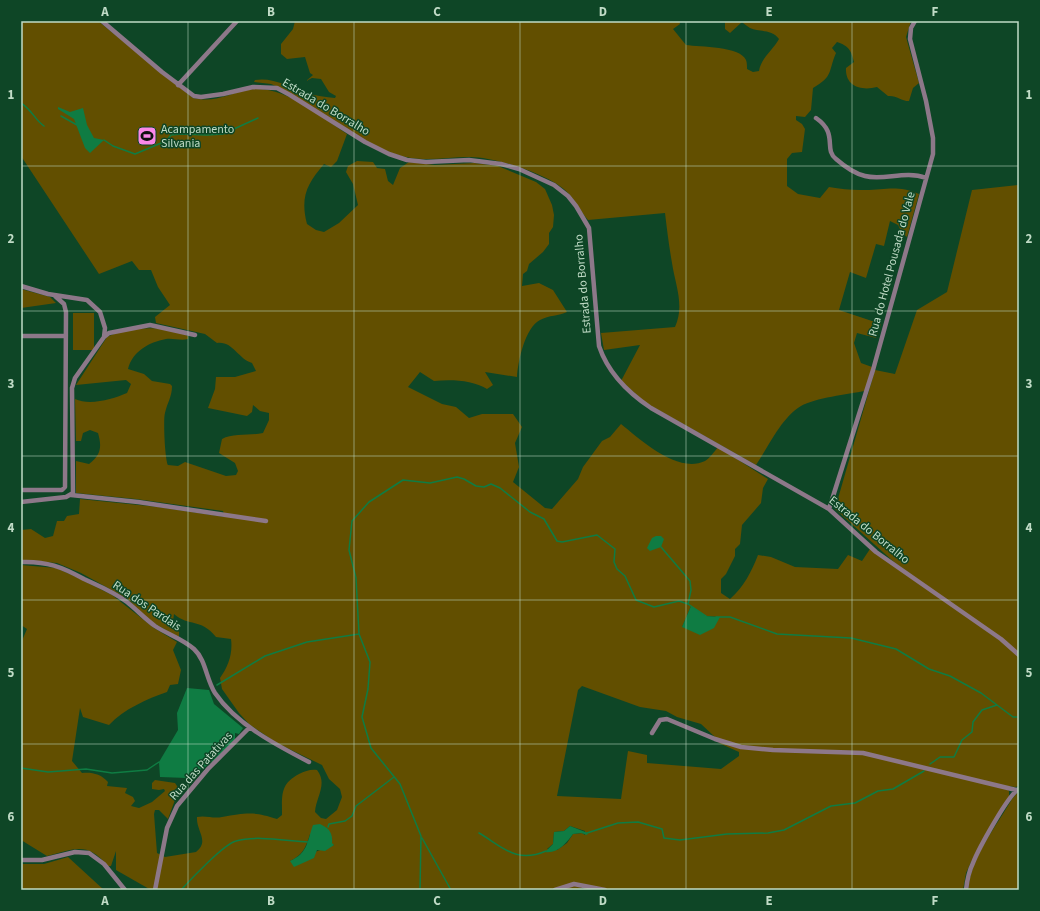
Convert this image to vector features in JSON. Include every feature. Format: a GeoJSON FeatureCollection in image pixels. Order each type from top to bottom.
{"type":"FeatureCollection","features":[{"type":"Feature","properties":{"kind":"street","name":"Estrada do Borralho"},"geometry":{"type":"LineString","coordinates":[[102,21],[178,85],[194,96],[201,97],[223,94],[253,86],[276,88],[365,142],[389,154],[407,160],[426,162],[469,160],[495,163],[519,169],[554,184],[568,196],[576,206],[589,228],[600,346],[603,357],[624,388],[650,408],[829,509],[876,552],[1001,639],[1019,655]]}},
{"type":"Feature","properties":{"kind":"street"},"geometry":{"type":"LineString","coordinates":[[178,85],[237,21]]}},
{"type":"Feature","properties":{"kind":"street","name":"Rua do Hotel Pousada do Vale"},"geometry":{"type":"LineString","coordinates":[[829,509],[873,370],[933,154],[933,138],[910,39],[911,28],[915,21]]}},
{"type":"Feature","properties":{"kind":"street"},"geometry":{"type":"LineString","coordinates":[[816,118],[826,126],[829,131],[832,154],[835,159],[860,174],[872,177],[915,175],[926,178]]}},
{"type":"Feature","properties":{"kind":"street"},"geometry":{"type":"LineString","coordinates":[[21,286],[56,296],[84,299],[92,303],[100,312],[103,319],[104,337]]}},
{"type":"Feature","properties":{"kind":"street"},"geometry":{"type":"LineString","coordinates":[[21,490],[62,490],[65,487],[65,308],[56,296]]}},
{"type":"Feature","properties":{"kind":"street"},"geometry":{"type":"LineString","coordinates":[[71,495],[73,493],[74,482],[72,388],[75,378],[104,337],[109,333],[150,325],[196,335]]}},
{"type":"Feature","properties":{"kind":"street"},"geometry":{"type":"LineString","coordinates":[[21,336],[66,336]]}},
{"type":"Feature","properties":{"kind":"street"},"geometry":{"type":"LineString","coordinates":[[21,502],[71,495],[138,502],[266,522]]}},
{"type":"Feature","properties":{"kind":"street","name":"Rua dos Pardais"},"geometry":{"type":"LineString","coordinates":[[21,562],[52,564],[72,572],[116,595],[156,627],[194,649],[202,660],[216,694],[250,728],[260,733],[280,748],[309,762]]}},
{"type":"Feature","properties":{"kind":"street"},"geometry":{"type":"LineString","coordinates":[[652,733],[660,720],[667,719],[715,739],[741,747],[781,751],[863,753],[1017,789],[994,824],[973,863],[966,890]]}},
{"type":"Feature","properties":{"kind":"street","name":"Rua das Patativas"},"geometry":{"type":"LineString","coordinates":[[155,890],[167,828],[177,806],[208,769],[250,728]]}},
{"type":"Feature","properties":{"kind":"street"},"geometry":{"type":"LineString","coordinates":[[21,860],[42,860],[75,852],[89,853],[104,864],[125,890]]}},
{"type":"Feature","properties":{"kind":"street"},"geometry":{"type":"LineString","coordinates":[[555,890],[574,884],[605,890]]}},
{"type":"Feature","properties":{"kind":"shaded area"},"geometry":{"type":"Polygon","coordinates":[[[21,21],[98,21],[193,98],[215,99],[247,90],[260,89],[274,91],[313,110],[347,134],[337,161],[331,167],[324,164],[313,178],[306,191],[304,206],[307,224],[316,230],[324,232],[339,223],[358,205],[353,184],[346,172],[348,166],[357,161],[373,162],[377,168],[385,169],[388,181],[393,185],[400,168],[409,162],[435,165],[474,163],[498,166],[536,182],[545,189],[552,205],[554,215],[553,227],[549,233],[549,244],[543,252],[529,264],[527,271],[523,274],[522,286],[539,283],[553,290],[567,312],[543,318],[530,330],[523,346],[517,377],[485,372],[493,385],[487,389],[469,382],[447,380],[434,381],[420,372],[408,387],[442,404],[456,407],[469,418],[482,414],[513,414],[522,427],[515,443],[519,467],[513,482],[545,508],[552,509],[578,479],[583,467],[602,441],[610,437],[621,424],[660,453],[683,463],[694,464],[705,461],[718,447],[768,479],[763,488],[761,503],[742,525],[740,544],[735,549],[735,556],[726,574],[721,579],[721,593],[730,599],[735,595],[747,579],[758,555],[771,557],[795,567],[838,569],[848,555],[862,561],[870,549],[1001,641],[1019,657],[1019,786],[1009,786],[1007,789],[1009,791],[1009,797],[971,862],[966,873],[963,890],[586,890],[583,888],[570,890],[151,890],[116,870],[116,851],[111,866],[108,866],[94,853],[87,850],[73,849],[47,856],[21,840],[21,643],[27,629],[21,625],[21,565],[56,568],[74,576],[112,595],[154,628],[177,642],[173,650],[181,670],[178,684],[170,685],[167,692],[136,705],[115,719],[109,725],[83,717],[80,708],[72,761],[82,773],[93,773],[102,777],[108,782],[107,786],[127,788],[125,793],[133,797],[135,801],[131,806],[139,808],[152,802],[165,791],[164,789],[152,789],[152,783],[155,780],[175,783],[179,789],[168,819],[159,810],[155,810],[157,853],[165,857],[196,852],[202,844],[197,817],[255,814],[277,819],[282,815],[282,796],[285,786],[293,778],[306,771],[317,770],[320,775],[321,785],[315,812],[321,818],[326,819],[337,810],[342,797],[340,789],[329,779],[322,765],[277,743],[249,724],[222,689],[220,678],[229,660],[231,639],[216,637],[205,627],[179,618],[174,614],[173,621],[179,632],[179,637],[176,636],[147,619],[128,599],[81,573],[57,563],[21,560],[21,530],[31,529],[45,538],[53,536],[57,521],[64,521],[67,516],[79,514],[80,499],[158,507],[225,517],[223,511],[136,499],[76,493],[76,461],[89,464],[93,461],[100,450],[100,442],[98,433],[90,430],[83,433],[81,441],[76,441],[75,399],[87,402],[101,401],[127,393],[131,384],[126,380],[76,385],[107,337],[116,333],[148,328],[179,332],[188,336],[188,339],[166,339],[148,345],[137,353],[128,369],[144,374],[152,381],[170,384],[172,386],[164,417],[165,448],[168,465],[178,466],[185,462],[226,476],[236,475],[238,471],[235,463],[219,453],[222,439],[231,436],[263,433],[269,420],[269,413],[260,411],[253,405],[252,412],[247,416],[208,408],[215,389],[216,377],[235,377],[256,371],[252,363],[243,358],[231,347],[223,343],[217,343],[205,334],[156,323],[155,317],[170,305],[158,287],[151,270],[139,270],[132,261],[99,274],[21,156],[21,21]],[[691,606],[682,627],[720,617],[706,616],[691,606]],[[582,686],[578,690],[557,796],[621,799],[628,751],[647,755],[647,763],[721,769],[739,756],[739,752],[719,743],[715,737],[701,724],[677,717],[666,711],[640,707],[582,686]],[[570,826],[564,831],[554,832],[553,844],[547,849],[557,850],[567,843],[573,834],[582,833],[585,835],[585,831],[570,826]],[[310,834],[305,847],[298,856],[290,861],[334,845],[310,834]]]}},
{"type":"Feature","properties":{"kind":"shaded area"},"geometry":{"type":"Polygon","coordinates":[[[295,21],[679,21],[680,24],[673,29],[686,45],[719,48],[736,52],[742,55],[746,60],[747,69],[753,72],[759,71],[762,62],[779,39],[769,32],[750,28],[742,22],[730,33],[725,29],[725,21],[911,21],[906,37],[919,83],[913,88],[909,101],[894,96],[888,96],[877,87],[860,88],[851,83],[846,74],[846,68],[854,62],[852,54],[847,47],[837,42],[832,48],[836,53],[829,73],[820,84],[813,88],[811,110],[805,117],[796,116],[796,120],[802,124],[805,129],[802,152],[792,153],[787,159],[787,186],[798,194],[820,198],[829,187],[856,190],[903,189],[919,194],[907,237],[902,233],[898,225],[890,221],[884,246],[876,244],[866,278],[850,272],[839,310],[881,324],[876,338],[857,333],[854,343],[861,363],[872,367],[865,391],[823,399],[801,406],[781,425],[756,465],[646,403],[621,381],[640,345],[604,350],[601,333],[675,327],[678,319],[679,303],[665,213],[588,220],[566,191],[547,179],[521,168],[493,160],[470,157],[423,159],[405,157],[381,149],[367,142],[338,126],[285,90],[271,84],[254,82],[255,80],[262,79],[275,81],[310,94],[335,98],[336,96],[329,92],[321,79],[312,78],[306,81],[313,75],[310,73],[305,57],[287,59],[281,54],[281,44],[293,29],[295,21]]]}},
{"type":"Feature","properties":{"kind":"shaded area"},"geometry":{"type":"Polygon","coordinates":[[[58,107],[70,112],[83,108],[87,125],[94,138],[104,140],[90,153],[85,148],[74,119],[58,109],[58,107]]]}},
{"type":"Feature","properties":{"kind":"shaded area"},"geometry":{"type":"Polygon","coordinates":[[[1019,185],[1019,653],[894,562],[835,509],[875,370],[895,374],[917,310],[947,292],[972,190],[1019,185]]]}},
{"type":"Feature","properties":{"kind":"shaded area"},"geometry":{"type":"Polygon","coordinates":[[[21,289],[50,297],[56,303],[21,308],[21,289]]]}},
{"type":"Feature","properties":{"kind":"shaded area"},"geometry":{"type":"Polygon","coordinates":[[[73,313],[94,313],[94,350],[73,350],[73,313]]]}},
{"type":"Feature","properties":{"kind":"shaded area"},"geometry":{"type":"Polygon","coordinates":[[[661,536],[664,539],[661,547],[650,551],[647,548],[652,538],[661,536]]]}},
{"type":"Feature","properties":{"kind":"shaded area"},"geometry":{"type":"Polygon","coordinates":[[[691,606],[706,616],[720,617],[714,628],[700,635],[682,627],[691,606]]]}},
{"type":"Feature","properties":{"kind":"shaded area"},"geometry":{"type":"Polygon","coordinates":[[[187,688],[209,690],[214,704],[243,728],[239,734],[235,733],[235,741],[224,755],[187,778],[160,777],[159,762],[178,730],[177,713],[187,688]]]}},
{"type":"Feature","properties":{"kind":"shaded area"},"geometry":{"type":"Polygon","coordinates":[[[1019,791],[1019,890],[968,890],[970,878],[979,854],[1012,799],[1019,791]]]}},
{"type":"Feature","properties":{"kind":"shaded area"},"geometry":{"type":"Polygon","coordinates":[[[320,824],[330,831],[332,843],[334,845],[325,851],[317,850],[314,858],[294,867],[290,861],[304,851],[313,825],[320,824]]]}},
{"type":"Feature","properties":{"kind":"shaded area"},"geometry":{"type":"Polygon","coordinates":[[[570,826],[588,833],[587,835],[581,833],[573,834],[565,844],[558,849],[545,852],[553,844],[554,832],[564,831],[570,826]]]}},
{"type":"Feature","properties":{"kind":"shaded area"},"geometry":{"type":"Polygon","coordinates":[[[68,857],[104,890],[21,890],[21,864],[44,864],[68,857]]]}},
{"type":"Feature","properties":{"kind":"waterway"},"geometry":{"type":"LineString","coordinates":[[21,103],[44,126]]}},
{"type":"Feature","properties":{"kind":"waterway"},"geometry":{"type":"LineString","coordinates":[[61,116],[77,125]]}},
{"type":"Feature","properties":{"kind":"waterway"},"geometry":{"type":"LineString","coordinates":[[104,140],[113,146],[135,154],[166,141],[171,135],[223,134],[258,118]]}},
{"type":"Feature","properties":{"kind":"waterway"},"geometry":{"type":"LineString","coordinates":[[420,890],[421,836],[400,784],[371,748],[362,717],[368,689],[370,662],[359,634],[356,578],[349,550],[352,521],[369,502],[403,480],[430,483],[457,477],[476,486],[484,487],[491,484],[500,488],[530,512],[544,519],[557,541],[562,542],[597,535],[615,549],[614,562],[617,569],[625,576],[636,600],[654,607],[679,601],[688,604],[706,616]]}},
{"type":"Feature","properties":{"kind":"waterway"},"geometry":{"type":"LineString","coordinates":[[661,547],[690,581],[691,590],[688,604]]}},
{"type":"Feature","properties":{"kind":"waterway"},"geometry":{"type":"LineString","coordinates":[[716,617],[730,617],[777,634],[851,638],[896,649],[929,669],[950,676],[981,693],[1013,717],[1019,717]]}},
{"type":"Feature","properties":{"kind":"waterway"},"geometry":{"type":"LineString","coordinates":[[217,685],[265,656],[307,642],[359,634]]}},
{"type":"Feature","properties":{"kind":"waterway"},"geometry":{"type":"LineString","coordinates":[[930,764],[940,757],[954,757],[962,740],[972,732],[973,722],[982,710],[997,705]]}},
{"type":"Feature","properties":{"kind":"waterway"},"geometry":{"type":"LineString","coordinates":[[21,768],[48,772],[86,769],[112,773],[147,770],[159,762]]}},
{"type":"Feature","properties":{"kind":"waterway"},"geometry":{"type":"LineString","coordinates":[[587,833],[618,823],[638,822],[662,829],[664,838],[680,840],[727,834],[768,833],[784,830],[831,806],[855,803],[878,791],[893,789],[924,771]]}},
{"type":"Feature","properties":{"kind":"waterway"},"geometry":{"type":"LineString","coordinates":[[328,827],[329,824],[345,821],[352,816],[356,806],[394,777]]}},
{"type":"Feature","properties":{"kind":"waterway"},"geometry":{"type":"LineString","coordinates":[[479,833],[510,852],[518,855],[535,855],[546,851]]}},
{"type":"Feature","properties":{"kind":"waterway"},"geometry":{"type":"LineString","coordinates":[[181,890],[216,855],[236,841],[262,838],[308,842]]}},
{"type":"Feature","properties":{"kind":"waterway"},"geometry":{"type":"LineString","coordinates":[[422,838],[451,890]]}},
{"type":"Feature","properties":{"kind":"place","name":"Acampamento Silvania"},"geometry":{"type":"Point","coordinates":[147,136]}}]}
